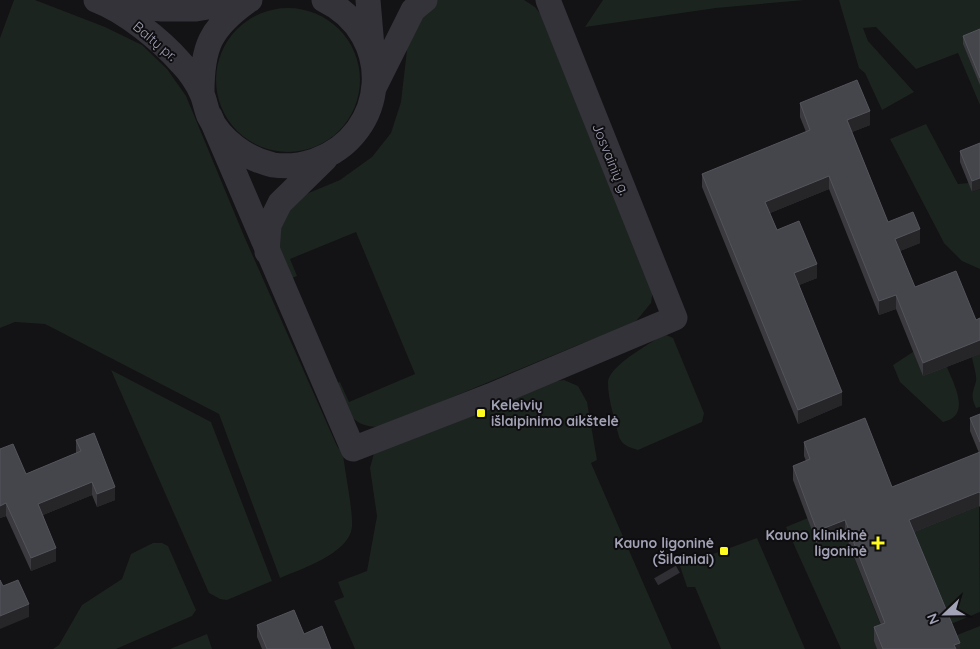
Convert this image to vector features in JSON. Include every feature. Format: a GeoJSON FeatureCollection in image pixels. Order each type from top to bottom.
{"type":"FeatureCollection","features":[{"type":"Feature","properties":{"kind":"street"},"geometry":{"type":"LineString","coordinates":[[102,2],[162,9],[196,8],[250,0]]}},
{"type":"Feature","properties":{"kind":"street"},"geometry":{"type":"LineString","coordinates":[[250,0],[227,16],[210,39],[202,65],[206,105],[267,252]]}},
{"type":"Feature","properties":{"kind":"street"},"geometry":{"type":"LineString","coordinates":[[324,0],[336,6],[354,21],[367,41],[374,75]]}},
{"type":"Feature","properties":{"kind":"street"},"geometry":{"type":"LineString","coordinates":[[368,0],[374,75]]}},
{"type":"Feature","properties":{"kind":"street"},"geometry":{"type":"LineString","coordinates":[[374,75],[414,10],[425,0]]}},
{"type":"Feature","properties":{"kind":"street","name":"Josvainių g."},"geometry":{"type":"LineString","coordinates":[[267,252],[353,449],[490,396],[675,318],[548,0]]}},
{"type":"Feature","properties":{"kind":"street","name":"Baltų pr."},"geometry":{"type":"LineString","coordinates":[[102,2],[156,38],[182,63],[225,139],[248,156],[274,165],[302,165],[329,156],[343,146],[360,127],[372,103],[374,75]]}},
{"type":"Feature","properties":{"kind":"street"},"geometry":{"type":"LineString","coordinates":[[267,252],[270,225],[280,203],[329,156]]}},
{"type":"Feature","properties":{"kind":"shaded area"},"geometry":{"type":"Polygon","coordinates":[[[14,0],[35,0],[105,27],[142,45],[167,69],[186,96],[244,236],[337,446],[343,454],[352,527],[343,545],[323,559],[280,578],[219,414],[45,324],[15,322],[0,328],[0,38],[14,0]]]}},
{"type":"Feature","properties":{"kind":"shaded area"},"geometry":{"type":"Polygon","coordinates":[[[436,0],[524,0],[535,7],[543,17],[653,289],[651,303],[637,320],[624,329],[583,343],[380,427],[369,426],[361,424],[350,414],[337,383],[340,382],[349,402],[415,374],[356,232],[290,259],[297,276],[292,278],[279,259],[275,226],[299,197],[340,180],[372,157],[391,133],[401,102],[408,41],[414,21],[436,0]]]}},
{"type":"Feature","properties":{"kind":"shaded area"},"geometry":{"type":"Polygon","coordinates":[[[603,0],[805,0],[716,8],[585,27],[603,0]]]}},
{"type":"Feature","properties":{"kind":"shaded area"},"geometry":{"type":"Polygon","coordinates":[[[839,0],[980,0],[980,105],[958,53],[916,69],[876,27],[863,28],[868,41],[914,92],[882,110],[865,73],[859,68],[839,0]]]}},
{"type":"Feature","properties":{"kind":"shaded area"},"geometry":{"type":"Polygon","coordinates":[[[288,8],[316,13],[339,29],[355,52],[360,80],[355,108],[339,131],[316,147],[288,152],[260,147],[237,131],[221,108],[216,80],[221,52],[237,29],[260,13],[288,8]]]}},
{"type":"Feature","properties":{"kind":"shaded area"},"geometry":{"type":"Polygon","coordinates":[[[926,124],[958,184],[969,183],[972,192],[980,189],[980,269],[962,261],[944,243],[890,139],[926,124]]]}},
{"type":"Feature","properties":{"kind":"shaded area"},"geometry":{"type":"Polygon","coordinates":[[[666,335],[673,338],[704,413],[702,422],[638,450],[624,444],[619,437],[609,396],[609,377],[629,357],[661,336],[666,335]]]}},
{"type":"Feature","properties":{"kind":"shaded area"},"geometry":{"type":"Polygon","coordinates":[[[913,352],[947,367],[956,391],[959,407],[952,419],[943,422],[900,382],[893,365],[913,352]]]}},
{"type":"Feature","properties":{"kind":"shaded area"},"geometry":{"type":"Polygon","coordinates":[[[980,354],[980,407],[976,408],[973,391],[976,379],[972,357],[980,354]]]}},
{"type":"Feature","properties":{"kind":"shaded area"},"geometry":{"type":"Polygon","coordinates":[[[111,370],[211,422],[272,581],[227,600],[220,599],[209,593],[111,370]]]}},
{"type":"Feature","properties":{"kind":"shaded area"},"geometry":{"type":"Polygon","coordinates":[[[564,380],[578,386],[587,402],[597,460],[591,463],[672,649],[355,649],[334,601],[344,597],[338,582],[367,571],[377,516],[370,468],[374,453],[550,382],[564,380]]]}},
{"type":"Feature","properties":{"kind":"shaded area"},"geometry":{"type":"Polygon","coordinates":[[[979,506],[980,612],[946,626],[905,535],[979,506]]]}},
{"type":"Feature","properties":{"kind":"shaded area"},"geometry":{"type":"Polygon","coordinates":[[[808,518],[840,535],[845,534],[885,636],[877,649],[841,649],[786,527],[808,518]]]}},
{"type":"Feature","properties":{"kind":"shaded area"},"geometry":{"type":"Polygon","coordinates":[[[757,538],[805,649],[721,649],[695,587],[687,587],[680,566],[757,538]]]}},
{"type":"Feature","properties":{"kind":"shaded area"},"geometry":{"type":"Polygon","coordinates":[[[153,543],[162,543],[168,546],[196,610],[192,616],[116,649],[53,649],[59,645],[82,605],[122,579],[131,554],[153,543]]]}},
{"type":"Feature","properties":{"kind":"shaded area"},"geometry":{"type":"Polygon","coordinates":[[[980,626],[980,649],[957,649],[952,637],[980,626]]]}},
{"type":"Feature","properties":{"kind":"shaded area"},"geometry":{"type":"Polygon","coordinates":[[[207,634],[212,649],[170,649],[207,634]]]}},
{"type":"Feature","properties":{"kind":"building"},"geometry":{"type":"Polygon","coordinates":[[[980,29],[980,78],[963,36],[980,29]]]}},
{"type":"Feature","properties":{"kind":"building"},"geometry":{"type":"Polygon","coordinates":[[[857,80],[870,111],[847,120],[888,222],[913,212],[920,229],[895,239],[915,287],[956,271],[976,320],[980,318],[980,340],[923,363],[896,295],[879,301],[829,176],[765,202],[777,230],[799,221],[817,264],[794,273],[842,392],[798,410],[702,174],[810,130],[800,103],[857,80]]]}},
{"type":"Feature","properties":{"kind":"building"},"geometry":{"type":"Polygon","coordinates":[[[980,143],[980,178],[972,181],[960,151],[980,143]]]}},
{"type":"Feature","properties":{"kind":"building"},"geometry":{"type":"Polygon","coordinates":[[[980,414],[980,442],[970,418],[980,414]]]}},
{"type":"Feature","properties":{"kind":"building","name":"Kauno klinikinė ligoninė"},"geometry":{"type":"Polygon","coordinates":[[[865,418],[892,487],[980,452],[980,493],[909,520],[960,643],[954,645],[956,649],[883,649],[874,627],[885,623],[845,520],[817,531],[793,466],[810,459],[804,442],[865,418]]]}},
{"type":"Feature","properties":{"kind":"building"},"geometry":{"type":"Polygon","coordinates":[[[94,433],[115,487],[97,494],[92,482],[38,504],[56,548],[31,558],[6,503],[0,506],[0,449],[13,444],[26,474],[81,451],[76,440],[94,433]]]}},
{"type":"Feature","properties":{"kind":"building"},"geometry":{"type":"Polygon","coordinates":[[[0,580],[3,586],[18,580],[29,604],[0,616],[0,580]]]}},
{"type":"Feature","properties":{"kind":"building"},"geometry":{"type":"Polygon","coordinates":[[[294,610],[304,634],[322,626],[331,649],[267,649],[257,625],[294,610]]]}},
{"type":"Feature","properties":{"kind":"tunnel"},"geometry":{"type":"LineString","coordinates":[[665,572],[669,579]]}},
{"type":"Feature","properties":{"kind":"place","name":"Keleivių išlaipinimo aikštelė"},"geometry":{"type":"Point","coordinates":[481,413]}},
{"type":"Feature","properties":{"kind":"place","name":"Kauno klinikinė ligoninė"},"geometry":{"type":"Point","coordinates":[878,543]}},
{"type":"Feature","properties":{"kind":"place","name":"Kauno ligoninė (Šilainiai)"},"geometry":{"type":"Point","coordinates":[724,551]}}]}
